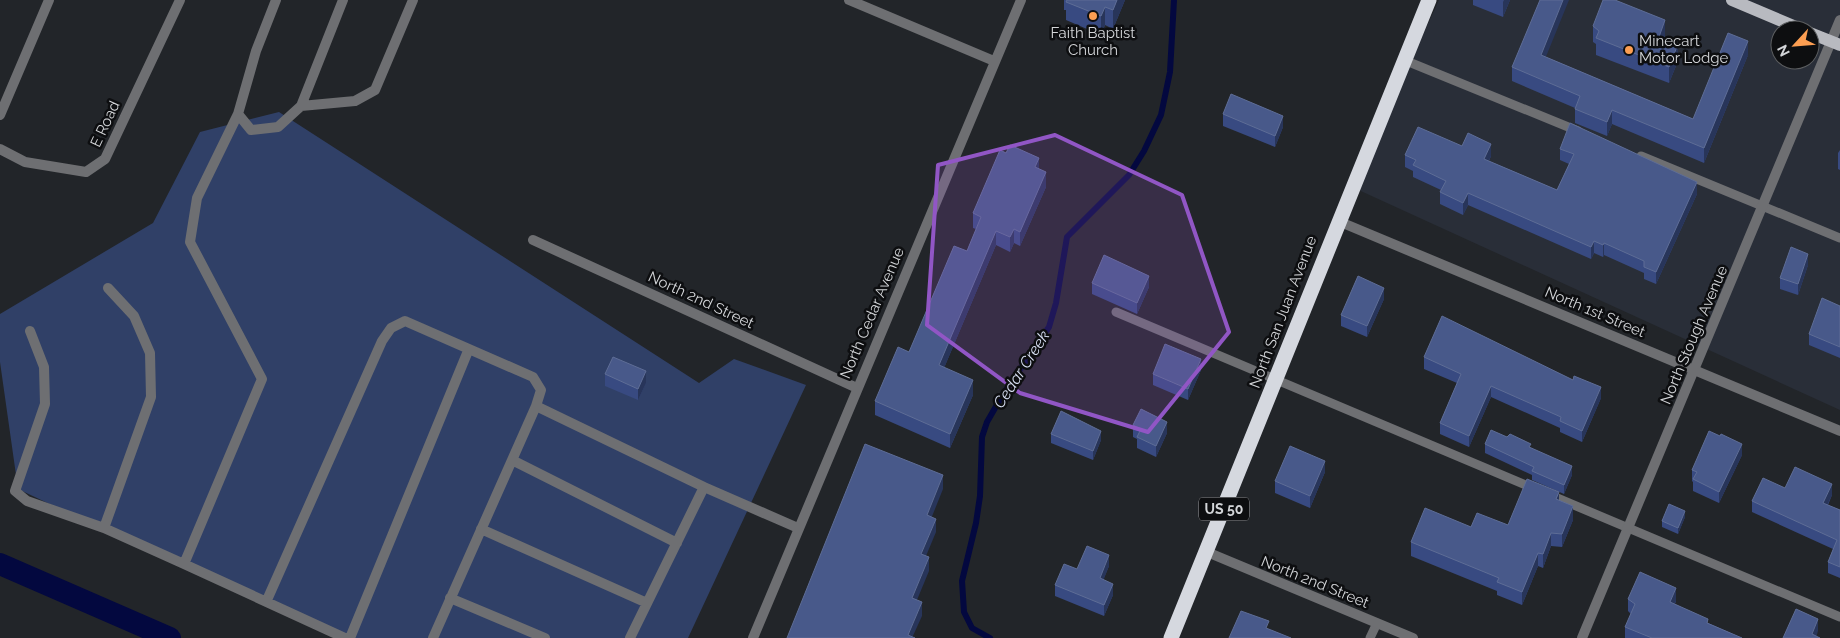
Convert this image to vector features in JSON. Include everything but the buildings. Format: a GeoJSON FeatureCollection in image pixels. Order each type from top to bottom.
{"type":"FeatureCollection","features":[{"type":"Feature","properties":{"kind":"highway","name":"North San Juan Avenue"},"geometry":{"type":"LineString","coordinates":[[1171,638],[1428,0]]}},
{"type":"Feature","properties":{"kind":"main road"},"geometry":{"type":"LineString","coordinates":[[1732,0],[1779,20]]}},
{"type":"Feature","properties":{"kind":"main road"},"geometry":{"type":"LineString","coordinates":[[1820,37],[1836,44]]}},
{"type":"Feature","properties":{"kind":"street"},"geometry":{"type":"LineString","coordinates":[[0,115],[49,0]]}},
{"type":"Feature","properties":{"kind":"street","name":"E Road"},"geometry":{"type":"LineString","coordinates":[[0,150],[25,162],[86,172],[105,159],[180,0]]}},
{"type":"Feature","properties":{"kind":"street"},"geometry":{"type":"LineString","coordinates":[[184,564],[262,379],[190,242],[197,198],[238,114],[256,51],[276,0]]}},
{"type":"Feature","properties":{"kind":"street"},"geometry":{"type":"LineString","coordinates":[[238,114],[251,130],[278,127],[301,106],[343,0]]}},
{"type":"Feature","properties":{"kind":"street"},"geometry":{"type":"LineString","coordinates":[[301,106],[356,101],[375,90],[413,0]]}},
{"type":"Feature","properties":{"kind":"street"},"geometry":{"type":"LineString","coordinates":[[849,0],[994,61]]}},
{"type":"Feature","properties":{"kind":"street","name":"North Cedar Avenue"},"geometry":{"type":"LineString","coordinates":[[752,638],[1021,0]]}},
{"type":"Feature","properties":{"kind":"street","name":"North Stough Avenue"},"geometry":{"type":"LineString","coordinates":[[1582,638],[1696,370],[1763,206],[1836,44],[1840,20]]}},
{"type":"Feature","properties":{"kind":"street","name":"North 1st Street"},"geometry":{"type":"LineString","coordinates":[[1338,221],[1840,431]]}},
{"type":"Feature","properties":{"kind":"street","name":"North 2nd Street"},"geometry":{"type":"LineString","coordinates":[[533,240],[857,388]]}},
{"type":"Feature","properties":{"kind":"street"},"geometry":{"type":"LineString","coordinates":[[104,528],[151,397],[150,353],[134,316],[108,288]]}},
{"type":"Feature","properties":{"kind":"street"},"geometry":{"type":"LineString","coordinates":[[267,600],[382,341],[391,328],[405,321],[468,351],[532,377],[541,390],[536,406],[432,638]]}},
{"type":"Feature","properties":{"kind":"street"},"geometry":{"type":"LineString","coordinates":[[30,331],[44,367],[45,404],[15,492],[27,501],[104,528],[267,600],[345,638]]}},
{"type":"Feature","properties":{"kind":"street"},"geometry":{"type":"LineString","coordinates":[[350,638],[468,351]]}},
{"type":"Feature","properties":{"kind":"street"},"geometry":{"type":"LineString","coordinates":[[536,406],[704,487],[798,528]]}},
{"type":"Feature","properties":{"kind":"street"},"geometry":{"type":"LineString","coordinates":[[512,460],[676,543]]}},
{"type":"Feature","properties":{"kind":"street"},"geometry":{"type":"LineString","coordinates":[[630,638],[704,487]]}},
{"type":"Feature","properties":{"kind":"street"},"geometry":{"type":"LineString","coordinates":[[481,530],[647,603]]}},
{"type":"Feature","properties":{"kind":"street","name":"North 2nd Street"},"geometry":{"type":"LineString","coordinates":[[1207,552],[1413,638]]}},
{"type":"Feature","properties":{"kind":"street"},"geometry":{"type":"LineString","coordinates":[[450,598],[545,638]]}},
{"type":"Feature","properties":{"kind":"lane"},"geometry":{"type":"LineString","coordinates":[[1404,60],[1588,135]]}},
{"type":"Feature","properties":{"kind":"lane"},"geometry":{"type":"LineString","coordinates":[[1634,154],[1840,238]]}},
{"type":"Feature","properties":{"kind":"lane"},"geometry":{"type":"LineString","coordinates":[[1116,312],[1840,617]]}},
{"type":"Feature","properties":{"kind":"lane"},"geometry":{"type":"LineString","coordinates":[[1370,638],[1377,623]]}},
{"type":"Feature","properties":{"kind":"highlighted area"},"geometry":{"type":"Polygon","coordinates":[[[1055,135],[1182,195],[1229,332],[1148,432],[1020,393],[927,325],[938,165],[1055,135]]]}},
{"type":"Feature","properties":{"kind":"shaded area"},"geometry":{"type":"Polygon","coordinates":[[[1439,0],[1840,0],[1840,410],[1352,187],[1439,0]]]}},
{"type":"Feature","properties":{"kind":"shaded area"},"geometry":{"type":"Polygon","coordinates":[[[279,112],[699,383],[734,359],[806,385],[688,638],[350,638],[193,572],[18,489],[0,362],[0,314],[153,223],[200,132],[279,112]]]}},
{"type":"Feature","properties":{"kind":"waterway","name":"Cedar Creek"},"geometry":{"type":"LineString","coordinates":[[990,638],[972,628],[964,612],[962,581],[976,523],[980,496],[982,437],[987,422],[1002,396],[1049,327],[1056,303],[1067,237],[1129,175],[1144,151],[1161,115],[1170,72],[1174,0]]}},
{"type":"Feature","properties":{"kind":"waterway"},"geometry":{"type":"LineString","coordinates":[[0,564],[170,638]]}},
{"type":"Feature","properties":{"kind":"place","name":"Faith Baptist Church"},"geometry":{"type":"Point","coordinates":[1093,16]}},
{"type":"Feature","properties":{"kind":"place","name":"Minecart Motor Lodge"},"geometry":{"type":"Point","coordinates":[1629,50]}}]}
